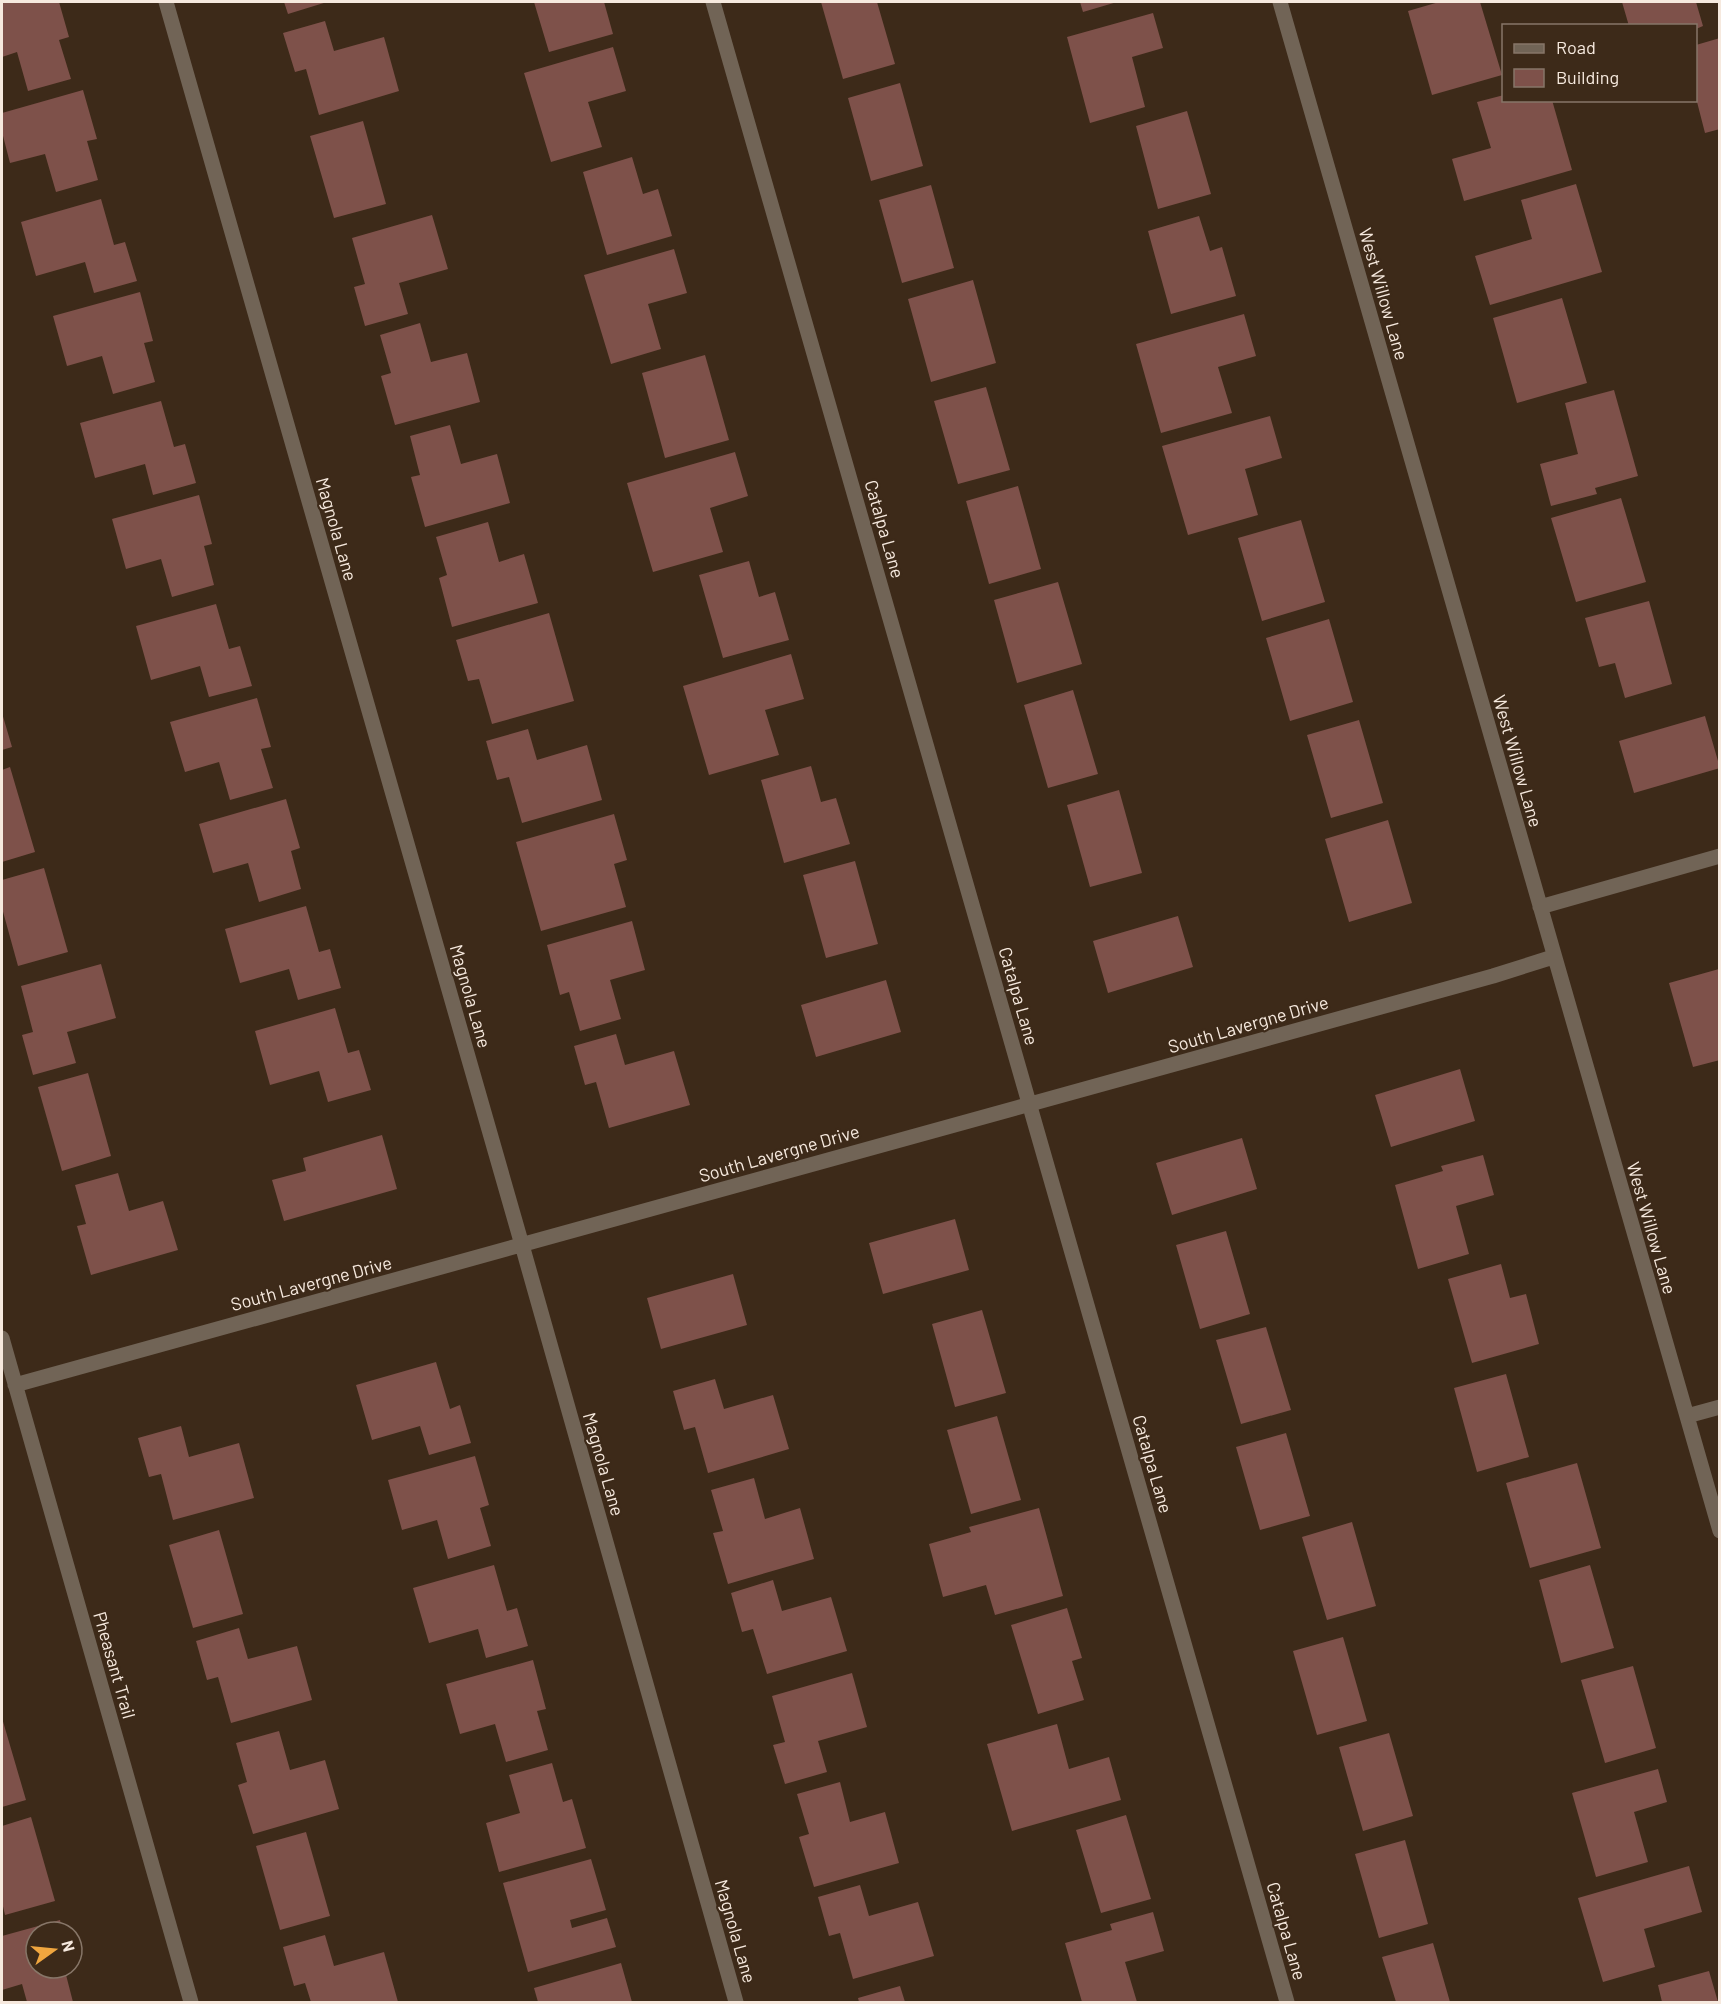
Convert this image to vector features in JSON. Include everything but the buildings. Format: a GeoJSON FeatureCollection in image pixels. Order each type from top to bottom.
{"type":"FeatureCollection","features":[{"type":"Feature","properties":{"kind":"street","name":"Magnola Lane"},"geometry":{"type":"LineString","coordinates":[[166,2],[736,2002]]}},
{"type":"Feature","properties":{"kind":"street","name":"Catalpa Lane"},"geometry":{"type":"LineString","coordinates":[[713,2],[1287,2002]]}},
{"type":"Feature","properties":{"kind":"street","name":"West Willow Lane"},"geometry":{"type":"LineString","coordinates":[[1280,2],[1719,1531]]}},
{"type":"Feature","properties":{"kind":"street"},"geometry":{"type":"LineString","coordinates":[[1540,907],[1719,856]]}},
{"type":"Feature","properties":{"kind":"street","name":"South Lavergne Drive"},"geometry":{"type":"LineString","coordinates":[[15,1385],[1493,976],[1553,957]]}},
{"type":"Feature","properties":{"kind":"street","name":"Pheasant Trail"},"geometry":{"type":"LineString","coordinates":[[2,1338],[191,2002]]}},
{"type":"Feature","properties":{"kind":"street"},"geometry":{"type":"LineString","coordinates":[[1687,1416],[1719,1407]]}}]}
